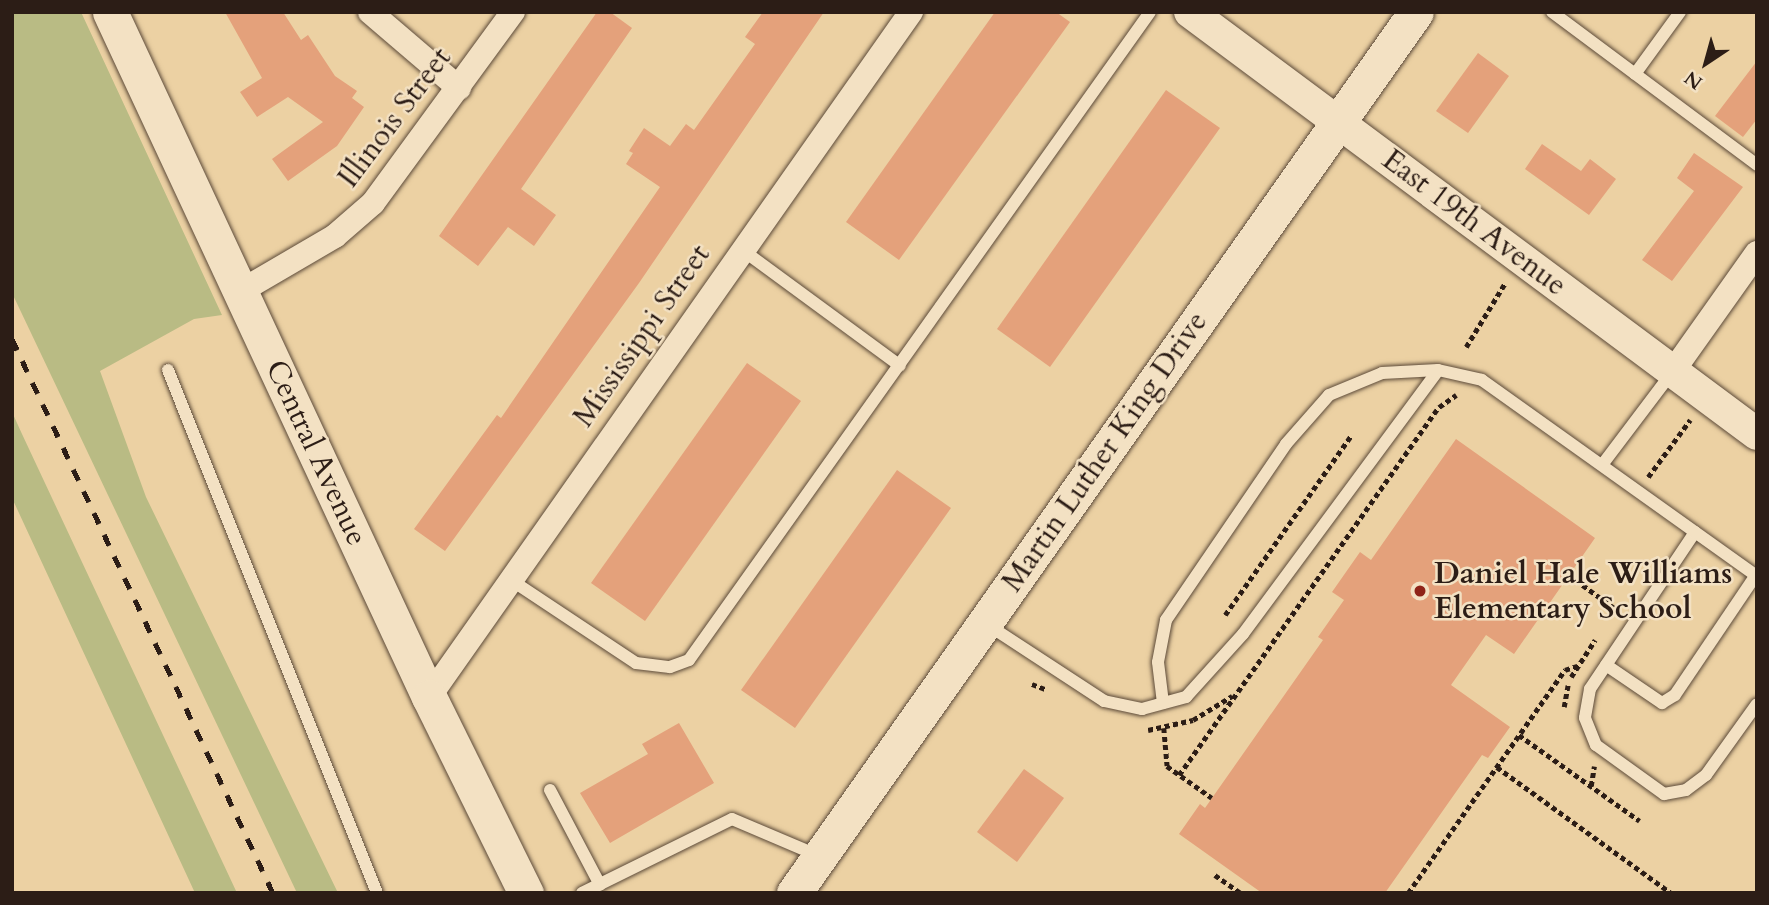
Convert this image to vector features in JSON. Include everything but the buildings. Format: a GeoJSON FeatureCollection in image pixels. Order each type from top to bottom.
{"type":"FeatureCollection","features":[{"type":"Feature","properties":{"kind":"main road","name":"Central Avenue"},"geometry":{"type":"LineString","coordinates":[[110,12],[429,697],[526,893]]}},
{"type":"Feature","properties":{"kind":"main road","name":"Martin Luther King Drive"},"geometry":{"type":"LineString","coordinates":[[794,893],[1416,12]]}},
{"type":"Feature","properties":{"kind":"street"},"geometry":{"type":"LineString","coordinates":[[370,12],[459,88]]}},
{"type":"Feature","properties":{"kind":"street","name":"Illinois Street"},"geometry":{"type":"LineString","coordinates":[[241,291],[359,217],[398,174],[513,12]]}},
{"type":"Feature","properties":{"kind":"street","name":"Mississippi Street"},"geometry":{"type":"LineString","coordinates":[[429,697],[911,12]]}},
{"type":"Feature","properties":{"kind":"street","name":"East 19th Avenue"},"geometry":{"type":"LineString","coordinates":[[1190,12],[1757,433]]}},
{"type":"Feature","properties":{"kind":"street"},"geometry":{"type":"LineString","coordinates":[[1673,371],[1757,253]]}},
{"type":"Feature","properties":{"kind":"lane"},"geometry":{"type":"LineString","coordinates":[[511,580],[636,663],[670,667],[689,660],[1150,12]]}},
{"type":"Feature","properties":{"kind":"lane"},"geometry":{"type":"LineString","coordinates":[[1552,12],[1757,165]]}},
{"type":"Feature","properties":{"kind":"lane"},"geometry":{"type":"LineString","coordinates":[[1635,74],[1680,12]]}},
{"type":"Feature","properties":{"kind":"lane"},"geometry":{"type":"LineString","coordinates":[[741,250],[900,366]]}},
{"type":"Feature","properties":{"kind":"lane"},"geometry":{"type":"LineString","coordinates":[[167,370],[377,893]]}},
{"type":"Feature","properties":{"kind":"lane"},"geometry":{"type":"LineString","coordinates":[[985,622],[1104,701],[1142,709],[1186,697],[1208,679],[1438,370]]}},
{"type":"Feature","properties":{"kind":"lane"},"geometry":{"type":"LineString","coordinates":[[1163,704],[1158,662],[1166,620],[1286,444],[1329,395],[1382,373],[1438,370],[1482,380],[1756,575],[1675,695],[1661,703],[1606,665]]}},
{"type":"Feature","properties":{"kind":"lane"},"geometry":{"type":"LineString","coordinates":[[1602,465],[1673,371]]}},
{"type":"Feature","properties":{"kind":"lane"},"geometry":{"type":"LineString","coordinates":[[1695,532],[1590,689],[1585,718],[1596,745],[1664,794],[1686,790],[1706,775],[1757,704]]}},
{"type":"Feature","properties":{"kind":"lane"},"geometry":{"type":"LineString","coordinates":[[550,790],[600,885]]}},
{"type":"Feature","properties":{"kind":"lane"},"geometry":{"type":"LineString","coordinates":[[582,893],[732,819],[820,856]]}},
{"type":"Feature","properties":{"kind":"path"},"geometry":{"type":"LineString","coordinates":[[1466,347],[1505,283]]}},
{"type":"Feature","properties":{"kind":"path"},"geometry":{"type":"LineString","coordinates":[[1179,775],[1438,407],[1458,394],[1457,389]]}},
{"type":"Feature","properties":{"kind":"path"},"geometry":{"type":"LineString","coordinates":[[1647,477],[1690,420]]}},
{"type":"Feature","properties":{"kind":"path"},"geometry":{"type":"LineString","coordinates":[[1224,615],[1350,437]]}},
{"type":"Feature","properties":{"kind":"path"},"geometry":{"type":"LineString","coordinates":[[1324,557],[1330,561]]}},
{"type":"Feature","properties":{"kind":"path"},"geometry":{"type":"LineString","coordinates":[[1569,575],[1617,610]]}},
{"type":"Feature","properties":{"kind":"path"},"geometry":{"type":"LineString","coordinates":[[1408,893],[1565,670],[1577,666]]}},
{"type":"Feature","properties":{"kind":"path"},"geometry":{"type":"LineString","coordinates":[[1164,728],[1167,766],[1212,798]]}},
{"type":"Feature","properties":{"kind":"path"},"geometry":{"type":"LineString","coordinates":[[1519,735],[1640,821]]}},
{"type":"Feature","properties":{"kind":"path"},"geometry":{"type":"LineString","coordinates":[[1497,766],[1671,893]]}},
{"type":"Feature","properties":{"kind":"path"},"geometry":{"type":"LineString","coordinates":[[1215,874],[1241,893]]}},
{"type":"Feature","properties":{"kind":"green space"},"geometry":{"type":"Polygon","coordinates":[[[12,12],[81,12],[222,315],[194,319],[100,371],[146,497],[338,893],[297,893],[12,293],[12,12]]]}},
{"type":"Feature","properties":{"kind":"green space"},"geometry":{"type":"Polygon","coordinates":[[[12,412],[237,893],[195,893],[12,498],[12,412]]]}},
{"type":"Feature","properties":{"kind":"railway"},"geometry":{"type":"LineString","coordinates":[[12,339],[273,893]]}},
{"type":"Feature","properties":{"kind":"place","name":"Daniel Hale Williams Elementary School"},"geometry":{"type":"Point","coordinates":[1420,591]}}]}
